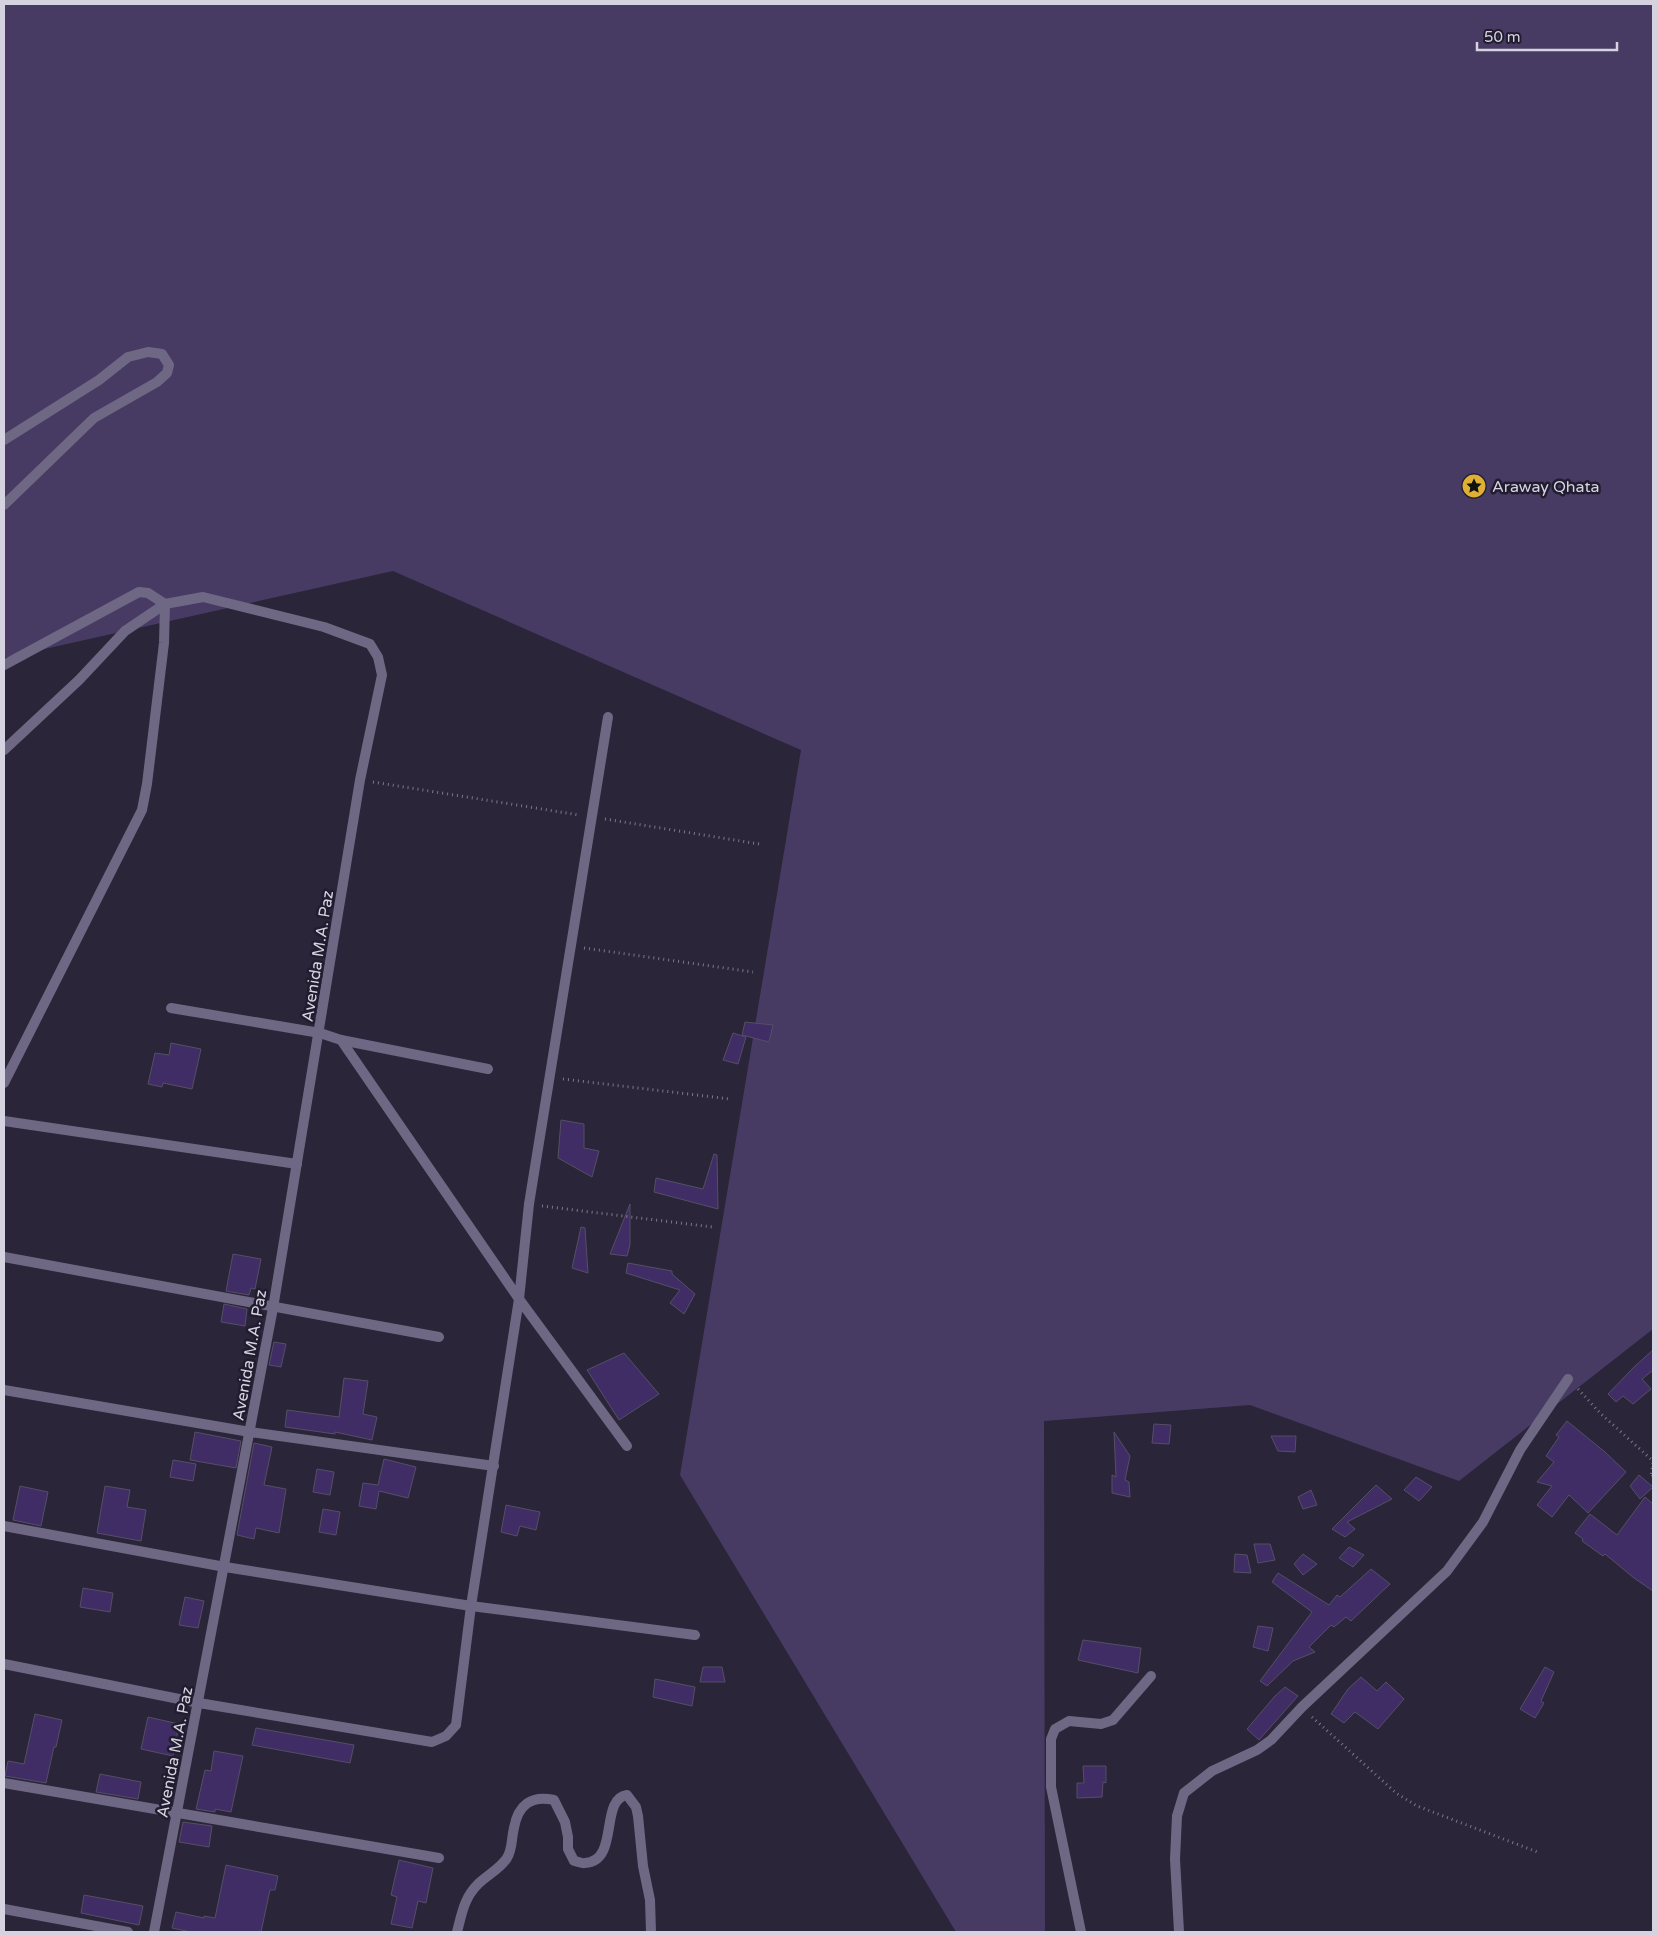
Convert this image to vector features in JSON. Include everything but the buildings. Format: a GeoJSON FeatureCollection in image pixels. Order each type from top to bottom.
{"type":"FeatureCollection","features":[{"type":"Feature","properties":{"kind":"street"},"geometry":{"type":"LineString","coordinates":[[4,440],[99,380],[128,357],[148,352],[162,354],[169,365],[167,373],[157,382],[94,418],[4,505]]}},
{"type":"Feature","properties":{"kind":"street"},"geometry":{"type":"LineString","coordinates":[[4,665],[139,592],[148,593],[165,604]]}},
{"type":"Feature","properties":{"kind":"street","name":"Avenida M.A. Paz"},"geometry":{"type":"LineString","coordinates":[[154,1932],[273,1308],[320,1033],[360,780],[382,675],[378,657],[370,644],[324,627],[203,597],[165,604]]}},
{"type":"Feature","properties":{"kind":"street"},"geometry":{"type":"LineString","coordinates":[[4,750],[79,680],[125,631],[165,604]]}},
{"type":"Feature","properties":{"kind":"street"},"geometry":{"type":"LineString","coordinates":[[4,1083],[142,810],[147,784],[164,643],[165,604]]}},
{"type":"Feature","properties":{"kind":"street"},"geometry":{"type":"LineString","coordinates":[[4,1664],[199,1703],[432,1742],[446,1736],[456,1725],[471,1606],[519,1298],[529,1204],[608,717]]}},
{"type":"Feature","properties":{"kind":"street"},"geometry":{"type":"LineString","coordinates":[[171,1008],[320,1033],[341,1040],[488,1068]]}},
{"type":"Feature","properties":{"kind":"street"},"geometry":{"type":"LineString","coordinates":[[341,1040],[519,1298],[627,1446]]}},
{"type":"Feature","properties":{"kind":"street"},"geometry":{"type":"LineString","coordinates":[[4,1121],[297,1164]]}},
{"type":"Feature","properties":{"kind":"street"},"geometry":{"type":"LineString","coordinates":[[4,1257],[273,1308],[439,1337]]}},
{"type":"Feature","properties":{"kind":"street"},"geometry":{"type":"LineString","coordinates":[[1179,1932],[1174,1860],[1177,1816],[1184,1793],[1212,1772],[1257,1750],[1271,1740],[1302,1706],[1446,1571],[1483,1522],[1520,1450],[1568,1379]]}},
{"type":"Feature","properties":{"kind":"street"},"geometry":{"type":"LineString","coordinates":[[4,1390],[250,1432],[494,1466]]}},
{"type":"Feature","properties":{"kind":"street"},"geometry":{"type":"LineString","coordinates":[[4,1526],[225,1567],[471,1606],[695,1635]]}},
{"type":"Feature","properties":{"kind":"street"},"geometry":{"type":"LineString","coordinates":[[1081,1932],[1051,1787],[1051,1739],[1055,1729],[1069,1721],[1101,1724],[1113,1720],[1151,1676]]}},
{"type":"Feature","properties":{"kind":"street"},"geometry":{"type":"LineString","coordinates":[[4,1782],[439,1858]]}},
{"type":"Feature","properties":{"kind":"street"},"geometry":{"type":"LineString","coordinates":[[457,1932],[464,1902],[478,1884],[506,1860],[511,1849],[518,1814],[528,1802],[541,1797],[554,1800],[565,1822],[568,1849],[574,1861],[585,1863],[598,1858],[605,1847],[616,1801],[627,1795],[636,1807],[638,1816],[643,1866],[650,1900],[651,1932]]}},
{"type":"Feature","properties":{"kind":"street"},"geometry":{"type":"LineString","coordinates":[[4,1910],[128,1932]]}},
{"type":"Feature","properties":{"kind":"path"},"geometry":{"type":"LineString","coordinates":[[360,780],[759,844]]}},
{"type":"Feature","properties":{"kind":"path"},"geometry":{"type":"LineString","coordinates":[[571,946],[753,972]]}},
{"type":"Feature","properties":{"kind":"path"},"geometry":{"type":"LineString","coordinates":[[550,1078],[730,1099]]}},
{"type":"Feature","properties":{"kind":"path"},"geometry":{"type":"LineString","coordinates":[[529,1204],[712,1227]]}},
{"type":"Feature","properties":{"kind":"path"},"geometry":{"type":"LineString","coordinates":[[1568,1379],[1600,1413],[1653,1462],[1651,1476],[1653,1476]]}},
{"type":"Feature","properties":{"kind":"path"},"geometry":{"type":"LineString","coordinates":[[1302,1706],[1396,1794],[1417,1806],[1540,1853]]}},
{"type":"Feature","properties":{"kind":"shaded area"},"geometry":{"type":"Polygon","coordinates":[[[4,4],[1653,4],[1653,1329],[1459,1481],[1250,1405],[1044,1421],[1045,1932],[956,1932],[680,1475],[801,750],[393,571],[4,658],[4,4]]]}},
{"type":"Feature","properties":{"kind":"place","name":"Araway Qhata"},"geometry":{"type":"Point","coordinates":[1474,486]}}]}
